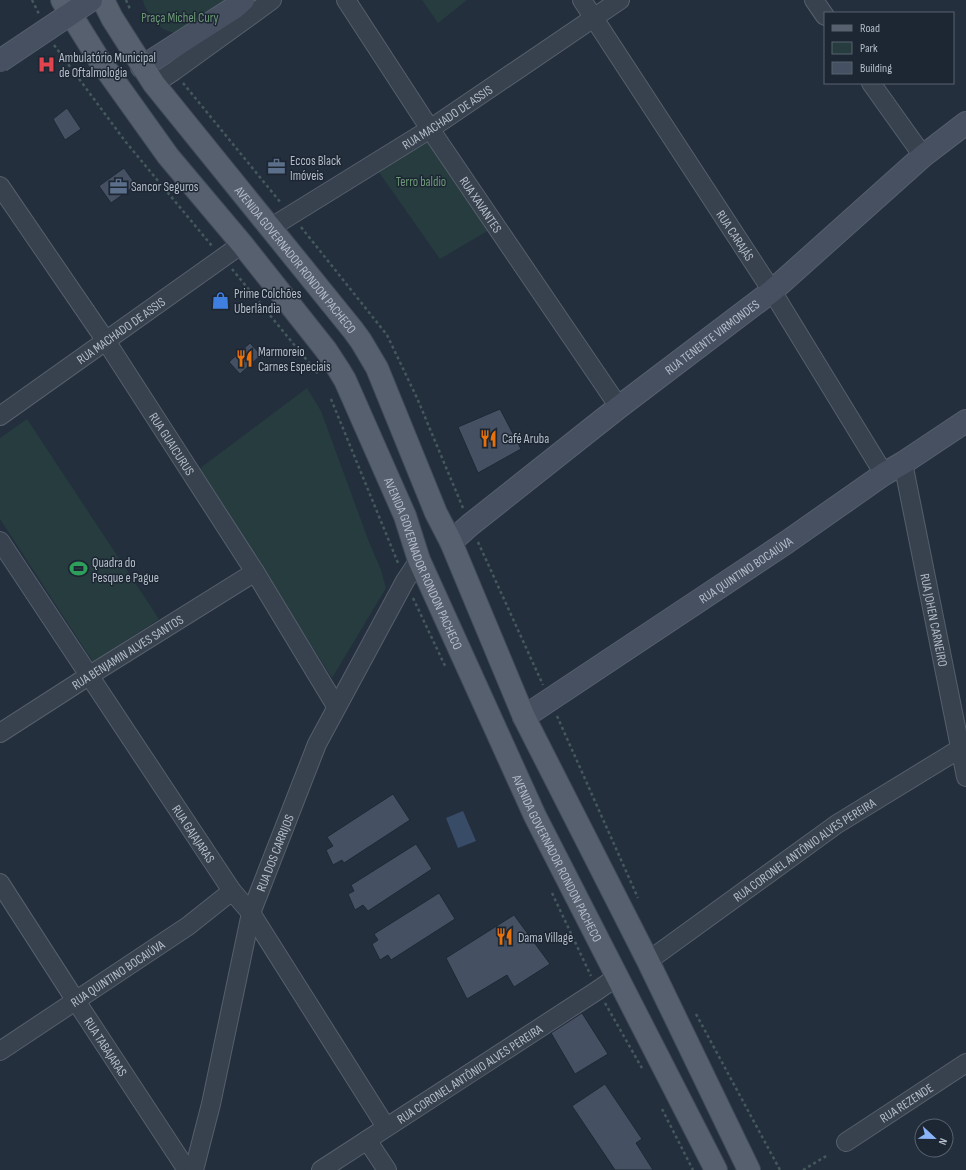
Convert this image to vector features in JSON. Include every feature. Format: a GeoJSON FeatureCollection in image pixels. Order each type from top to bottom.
{"type":"FeatureCollection","features":[{"type":"Feature","properties":{"kind":"main road","name":"AVENIDA GOVERNADOR RONDON PACHECO"},"geometry":{"type":"LineString","coordinates":[[62,0],[98,58],[168,156],[242,244],[326,350],[342,375],[405,516],[419,560],[535,816],[618,976],[714,1169]]}},
{"type":"Feature","properties":{"kind":"main road","name":"AVENIDA GOVERNADOR RONDON PACHECO"},"geometry":{"type":"LineString","coordinates":[[103,0],[112,18],[148,75],[353,330],[371,356],[436,513],[451,542],[524,717],[648,961],[749,1170]]}},
{"type":"Feature","properties":{"kind":"street"},"geometry":{"type":"LineString","coordinates":[[0,60],[91,0]]}},
{"type":"Feature","properties":{"kind":"street"},"geometry":{"type":"LineString","coordinates":[[148,75],[243,0]]}},
{"type":"Feature","properties":{"kind":"street"},"geometry":{"type":"LineString","coordinates":[[148,75],[174,71],[272,0]]}},
{"type":"Feature","properties":{"kind":"street","name":"RUA XAVANTES"},"geometry":{"type":"LineString","coordinates":[[346,0],[430,129],[619,407]]}},
{"type":"Feature","properties":{"kind":"street","name":"RUA CARAJÁS"},"geometry":{"type":"LineString","coordinates":[[582,0],[772,291],[894,468]]}},
{"type":"Feature","properties":{"kind":"street","name":"RUA MACHADO DE ASSIS"},"geometry":{"type":"LineString","coordinates":[[270,228],[430,129],[620,0]]}},
{"type":"Feature","properties":{"kind":"street"},"geometry":{"type":"LineString","coordinates":[[814,0],[824,15]]}},
{"type":"Feature","properties":{"kind":"street"},"geometry":{"type":"LineString","coordinates":[[872,84],[923,156]]}},
{"type":"Feature","properties":{"kind":"street","name":"RUA TENENTE VIRMONDES"},"geometry":{"type":"LineString","coordinates":[[451,542],[470,525],[619,407],[772,291],[923,156],[966,123]]}},
{"type":"Feature","properties":{"kind":"street","name":"RUA GUAICURUS"},"geometry":{"type":"LineString","coordinates":[[0,186],[106,341],[255,572],[336,706]]}},
{"type":"Feature","properties":{"kind":"street","name":"RUA MACHADO DE ASSIS"},"geometry":{"type":"LineString","coordinates":[[0,416],[223,259],[242,244]]}},
{"type":"Feature","properties":{"kind":"street","name":"RUA QUINTINO BOCAIÚVA"},"geometry":{"type":"LineString","coordinates":[[524,717],[788,542],[894,468],[966,421]]}},
{"type":"Feature","properties":{"kind":"street","name":"RUA JOHEN CARNEIRO"},"geometry":{"type":"LineString","coordinates":[[894,468],[963,747],[966,777]]}},
{"type":"Feature","properties":{"kind":"street","name":"RUA GAJAJARAS"},"geometry":{"type":"LineString","coordinates":[[0,541],[232,891],[250,913],[386,1127]]}},
{"type":"Feature","properties":{"kind":"street","name":"RUA DOS CARRIJOS"},"geometry":{"type":"LineString","coordinates":[[194,1170],[213,1096],[250,913],[317,744],[336,706],[405,581],[419,560]]}},
{"type":"Feature","properties":{"kind":"street","name":"RUA BENJAMIN ALVES SANTOS"},"geometry":{"type":"LineString","coordinates":[[0,733],[255,572]]}},
{"type":"Feature","properties":{"kind":"street","name":"RUA CORONEL ANTÔNIO ALVES PEREIRA"},"geometry":{"type":"LineString","coordinates":[[648,961],[836,824],[963,747]]}},
{"type":"Feature","properties":{"kind":"street","name":"RUA TABAJARAS"},"geometry":{"type":"LineString","coordinates":[[0,883],[187,1170]]}},
{"type":"Feature","properties":{"kind":"street","name":"RUA QUINTINO BOCAIÚVA"},"geometry":{"type":"LineString","coordinates":[[0,1051],[188,926],[232,891]]}},
{"type":"Feature","properties":{"kind":"street","name":"RUA CORONEL ANTÔNIO ALVES PEREIRA"},"geometry":{"type":"LineString","coordinates":[[321,1170],[618,976]]}},
{"type":"Feature","properties":{"kind":"street","name":"RUA REZENDE"},"geometry":{"type":"LineString","coordinates":[[846,1142],[966,1063]]}},
{"type":"Feature","properties":{"kind":"street"},"geometry":{"type":"LineString","coordinates":[[367,1140],[387,1170]]}},
{"type":"Feature","properties":{"kind":"path"},"geometry":{"type":"LineString","coordinates":[[32,0],[41,19]]}},
{"type":"Feature","properties":{"kind":"path"},"geometry":{"type":"LineString","coordinates":[[51,38],[54,45],[125,141],[320,377]]}},
{"type":"Feature","properties":{"kind":"path"},"geometry":{"type":"LineString","coordinates":[[331,397],[405,581],[449,674]]}},
{"type":"Feature","properties":{"kind":"path"},"geometry":{"type":"LineString","coordinates":[[550,890],[598,990],[644,1073]]}},
{"type":"Feature","properties":{"kind":"path"},"geometry":{"type":"LineString","coordinates":[[662,1108],[692,1170]]}},
{"type":"Feature","properties":{"kind":"path"},"geometry":{"type":"LineString","coordinates":[[802,1170],[828,1155]]}},
{"type":"Feature","properties":{"kind":"green space","name":"Praça Michel Cury"},"geometry":{"type":"Polygon","coordinates":[[[143,0],[239,0],[181,34],[165,30],[158,25],[148,12],[143,0]]]}},
{"type":"Feature","properties":{"kind":"green space"},"geometry":{"type":"Polygon","coordinates":[[[422,0],[467,0],[438,23],[422,0]]]}},
{"type":"Feature","properties":{"kind":"green space","name":"Terro baldio"},"geometry":{"type":"Polygon","coordinates":[[[427,137],[489,230],[440,259],[376,168],[427,137]]]}},
{"type":"Feature","properties":{"kind":"green space"},"geometry":{"type":"Polygon","coordinates":[[[307,388],[321,411],[369,542],[381,570],[386,588],[332,678],[199,469],[307,388]]]}},
{"type":"Feature","properties":{"kind":"green space","name":"Quadra do Pesque e Pague"},"geometry":{"type":"Polygon","coordinates":[[[27,419],[159,619],[93,662],[0,519],[0,438],[27,419]]]}},
{"type":"Feature","properties":{"kind":"water"},"geometry":{"type":"Polygon","coordinates":[[[463,811],[476,841],[458,848],[446,818],[463,811]]]}},
{"type":"Feature","properties":{"kind":"building"},"geometry":{"type":"Polygon","coordinates":[[[67,108],[81,129],[65,140],[53,119],[67,108]]]}},
{"type":"Feature","properties":{"kind":"building","name":"Sancor Seguros"},"geometry":{"type":"Polygon","coordinates":[[[124,168],[136,185],[111,203],[99,186],[124,168]]]}},
{"type":"Feature","properties":{"kind":"building","name":"Marmoreio Carnes Especiais"},"geometry":{"type":"Polygon","coordinates":[[[250,343],[261,355],[240,374],[229,362],[250,343]]]}},
{"type":"Feature","properties":{"kind":"building","name":"Café Aruba"},"geometry":{"type":"Polygon","coordinates":[[[500,409],[521,449],[478,473],[458,427],[500,409]]]}},
{"type":"Feature","properties":{"kind":"building"},"geometry":{"type":"Polygon","coordinates":[[[393,794],[410,820],[344,863],[342,860],[333,865],[326,850],[333,846],[327,837],[393,794]]]}},
{"type":"Feature","properties":{"kind":"building"},"geometry":{"type":"Polygon","coordinates":[[[416,844],[432,869],[368,911],[363,905],[355,910],[348,894],[354,891],[351,885],[416,844]]]}},
{"type":"Feature","properties":{"kind":"building"},"geometry":{"type":"Polygon","coordinates":[[[439,893],[455,919],[391,960],[388,955],[380,960],[372,944],[378,940],[374,934],[439,893]]]}},
{"type":"Feature","properties":{"kind":"building","name":"Dama Village"},"geometry":{"type":"Polygon","coordinates":[[[514,915],[550,964],[514,987],[507,975],[467,999],[446,958],[514,915]]]}},
{"type":"Feature","properties":{"kind":"building"},"geometry":{"type":"Polygon","coordinates":[[[582,1013],[608,1054],[575,1074],[551,1033],[582,1013]]]}},
{"type":"Feature","properties":{"kind":"building"},"geometry":{"type":"Polygon","coordinates":[[[605,1084],[642,1139],[636,1143],[653,1170],[615,1170],[572,1106],[605,1084]]]}},
{"type":"Feature","properties":{"kind":"place","name":"Ambulatório Municipal de Oftalmologia"},"geometry":{"type":"Point","coordinates":[46,64]}},
{"type":"Feature","properties":{"kind":"place","name":"Eccos Black Imóveis"},"geometry":{"type":"Point","coordinates":[277,167]}},
{"type":"Feature","properties":{"kind":"place","name":"Sancor Seguros"},"geometry":{"type":"Point","coordinates":[118,186]}},
{"type":"Feature","properties":{"kind":"place","name":"Prime Colchões Uberlândia"},"geometry":{"type":"Point","coordinates":[221,300]}},
{"type":"Feature","properties":{"kind":"place","name":"Marmoreio Carnes Especiais"},"geometry":{"type":"Point","coordinates":[245,358]}},
{"type":"Feature","properties":{"kind":"place","name":"Café Aruba"},"geometry":{"type":"Point","coordinates":[489,438]}},
{"type":"Feature","properties":{"kind":"place","name":"Quadra do Pesque e Pague"},"geometry":{"type":"Point","coordinates":[79,569]}},
{"type":"Feature","properties":{"kind":"place","name":"Dama Village"},"geometry":{"type":"Point","coordinates":[505,937]}}]}
